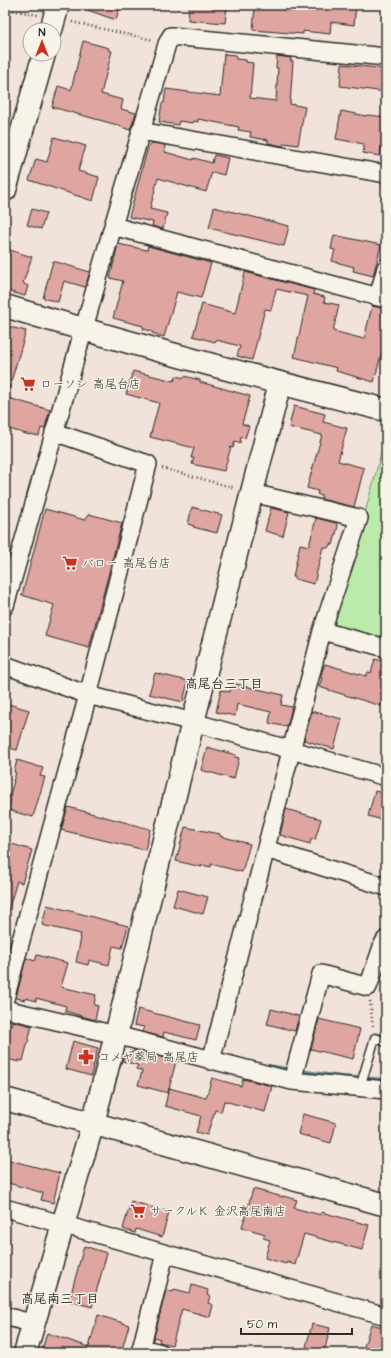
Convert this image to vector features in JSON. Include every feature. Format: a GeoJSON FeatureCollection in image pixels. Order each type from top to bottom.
{"type":"FeatureCollection","features":[{"type":"Feature","properties":{"kind":"street"},"geometry":{"type":"LineString","coordinates":[[5,606],[140,130],[167,44],[171,36],[386,57]]}},
{"type":"Feature","properties":{"kind":"street"},"geometry":{"type":"LineString","coordinates":[[5,190],[42,62]]}},
{"type":"Feature","properties":{"kind":"street"},"geometry":{"type":"LineString","coordinates":[[140,130],[386,174]]}},
{"type":"Feature","properties":{"kind":"street"},"geometry":{"type":"LineString","coordinates":[[113,226],[382,298],[386,268]]}},
{"type":"Feature","properties":{"kind":"street"},"geometry":{"type":"LineString","coordinates":[[5,306],[83,330],[386,410]]}},
{"type":"Feature","properties":{"kind":"street"},"geometry":{"type":"LineString","coordinates":[[25,1353],[93,1123],[193,722],[280,383]]}},
{"type":"Feature","properties":{"kind":"street"},"geometry":{"type":"LineString","coordinates":[[5,999],[88,694],[148,464],[54,432]]}},
{"type":"Feature","properties":{"kind":"street"},"geometry":{"type":"LineString","coordinates":[[211,1061],[322,631],[359,518],[252,493]]}},
{"type":"Feature","properties":{"kind":"street"},"geometry":{"type":"LineString","coordinates":[[322,631],[386,648]]}},
{"type":"Feature","properties":{"kind":"street"},"geometry":{"type":"LineString","coordinates":[[5,666],[88,694],[386,777]]}},
{"type":"Feature","properties":{"kind":"street"},"geometry":{"type":"LineString","coordinates":[[266,849],[386,887]]}},
{"type":"Feature","properties":{"kind":"street"},"geometry":{"type":"LineString","coordinates":[[292,1081],[322,974],[368,987],[386,939]]}},
{"type":"Feature","properties":{"kind":"street"},"geometry":{"type":"LineString","coordinates":[[5,1009],[116,1035],[292,1081],[386,1090]]}},
{"type":"Feature","properties":{"kind":"street"},"geometry":{"type":"LineString","coordinates":[[5,1099],[386,1205]]}},
{"type":"Feature","properties":{"kind":"street"},"geometry":{"type":"LineString","coordinates":[[5,1208],[386,1316]]}},
{"type":"Feature","properties":{"kind":"street"},"geometry":{"type":"LineString","coordinates":[[161,1353],[140,1350],[165,1254]]}},
{"type":"Feature","properties":{"kind":"street"},"geometry":{"type":"LineString","coordinates":[[5,1316],[34,1324]]}},
{"type":"Feature","properties":{"kind":"lane"},"geometry":{"type":"LineString","coordinates":[[360,1087],[375,1038],[386,1042]]}},
{"type":"Feature","properties":{"kind":"path"},"geometry":{"type":"LineString","coordinates":[[5,9],[55,18],[167,44]]}},
{"type":"Feature","properties":{"kind":"path"},"geometry":{"type":"LineString","coordinates":[[148,464],[252,493]]}},
{"type":"Feature","properties":{"kind":"path"},"geometry":{"type":"LineString","coordinates":[[368,987],[375,1038]]}},
{"type":"Feature","properties":{"kind":"green space"},"geometry":{"type":"Polygon","coordinates":[[[386,436],[386,639],[334,626],[386,436]]]}},
{"type":"Feature","properties":{"kind":"building"},"geometry":{"type":"Polygon","coordinates":[[[79,5],[120,5],[116,20],[79,7],[79,5]]]}},
{"type":"Feature","properties":{"kind":"building"},"geometry":{"type":"Polygon","coordinates":[[[189,5],[227,5],[225,23],[188,20],[189,5]]]}},
{"type":"Feature","properties":{"kind":"building"},"geometry":{"type":"Polygon","coordinates":[[[255,5],[308,9],[309,5],[356,5],[354,25],[331,22],[330,34],[303,31],[303,34],[253,30],[255,5]]]}},
{"type":"Feature","properties":{"kind":"building"},"geometry":{"type":"Polygon","coordinates":[[[83,41],[109,48],[108,50],[112,51],[101,94],[123,100],[121,109],[136,113],[130,130],[121,126],[52,107],[58,86],[71,90],[83,41]]]}},
{"type":"Feature","properties":{"kind":"building"},"geometry":{"type":"Polygon","coordinates":[[[224,54],[236,55],[236,59],[246,60],[246,62],[253,63],[250,98],[276,101],[278,68],[276,68],[277,56],[291,58],[290,61],[293,61],[290,104],[305,107],[298,145],[284,143],[283,146],[268,143],[268,140],[250,137],[251,132],[238,130],[239,127],[198,119],[198,122],[194,121],[193,123],[179,121],[178,125],[159,122],[166,89],[220,96],[224,54]]]}},
{"type":"Feature","properties":{"kind":"building"},"geometry":{"type":"Polygon","coordinates":[[[342,64],[386,69],[386,92],[340,86],[342,64]]]}},
{"type":"Feature","properties":{"kind":"building"},"geometry":{"type":"Polygon","coordinates":[[[341,111],[366,116],[386,117],[380,156],[363,153],[364,144],[336,139],[341,111]]]}},
{"type":"Feature","properties":{"kind":"building"},"geometry":{"type":"Polygon","coordinates":[[[54,137],[86,146],[78,171],[99,177],[93,201],[29,180],[36,159],[47,162],[54,137]]]}},
{"type":"Feature","properties":{"kind":"building"},"geometry":{"type":"Polygon","coordinates":[[[152,143],[165,145],[165,152],[193,160],[194,158],[212,163],[214,155],[228,158],[224,175],[212,172],[206,192],[158,178],[150,209],[167,213],[163,229],[152,226],[153,222],[129,217],[148,147],[152,143]]]}},
{"type":"Feature","properties":{"kind":"building"},"geometry":{"type":"Polygon","coordinates":[[[214,207],[289,226],[284,246],[209,228],[214,207]]]}},
{"type":"Feature","properties":{"kind":"building"},"geometry":{"type":"Polygon","coordinates":[[[32,209],[46,213],[41,229],[27,225],[32,209]]]}},
{"type":"Feature","properties":{"kind":"building"},"geometry":{"type":"Polygon","coordinates":[[[334,235],[381,245],[373,276],[353,271],[354,267],[332,261],[335,250],[331,249],[334,235]]]}},
{"type":"Feature","properties":{"kind":"building"},"geometry":{"type":"Polygon","coordinates":[[[118,244],[147,250],[148,246],[211,263],[201,298],[177,292],[164,337],[152,333],[152,331],[143,329],[143,326],[113,318],[123,281],[110,278],[118,244]]]}},
{"type":"Feature","properties":{"kind":"building"},"geometry":{"type":"Polygon","coordinates":[[[10,250],[32,257],[23,283],[28,286],[25,296],[7,291],[5,288],[5,268],[10,250]]]}},
{"type":"Feature","properties":{"kind":"building"},"geometry":{"type":"Polygon","coordinates":[[[53,261],[90,272],[85,287],[64,281],[58,302],[43,298],[53,261]]]}},
{"type":"Feature","properties":{"kind":"building"},"geometry":{"type":"Polygon","coordinates":[[[245,272],[314,290],[313,294],[325,297],[324,302],[339,305],[333,331],[364,339],[372,306],[386,309],[386,336],[374,382],[336,371],[337,368],[294,357],[308,296],[276,289],[271,310],[265,309],[252,360],[237,356],[240,346],[216,340],[215,342],[193,336],[202,304],[235,313],[245,272]]]}},
{"type":"Feature","properties":{"kind":"building"},"geometry":{"type":"Polygon","coordinates":[[[10,327],[26,331],[8,392],[5,391],[5,344],[10,327]]]}},
{"type":"Feature","properties":{"kind":"building"},"geometry":{"type":"Polygon","coordinates":[[[133,371],[174,381],[176,376],[184,378],[184,376],[250,396],[242,424],[249,426],[245,438],[241,437],[240,443],[235,441],[233,448],[231,447],[224,471],[192,464],[194,458],[191,458],[194,448],[150,437],[159,403],[126,394],[133,371]]]}},
{"type":"Feature","properties":{"kind":"building"},"geometry":{"type":"Polygon","coordinates":[[[5,397],[50,410],[45,427],[44,429],[41,428],[39,436],[5,428],[5,397]]]}},
{"type":"Feature","properties":{"kind":"building"},"geometry":{"type":"Polygon","coordinates":[[[294,406],[325,414],[323,422],[347,428],[338,461],[364,468],[354,507],[321,499],[322,496],[317,494],[318,491],[307,488],[322,435],[289,427],[294,406]]]}},
{"type":"Feature","properties":{"kind":"building"},"geometry":{"type":"Polygon","coordinates":[[[192,507],[222,515],[217,533],[193,527],[194,526],[188,524],[192,507]]]}},
{"type":"Feature","properties":{"kind":"building"},"geometry":{"type":"Polygon","coordinates":[[[271,508],[289,512],[283,536],[265,531],[271,508]]]}},
{"type":"Feature","properties":{"kind":"building"},"geometry":{"type":"Polygon","coordinates":[[[45,509],[85,520],[89,514],[122,523],[89,648],[45,636],[54,605],[22,595],[45,509]]]}},
{"type":"Feature","properties":{"kind":"building"},"geometry":{"type":"Polygon","coordinates":[[[316,518],[336,523],[338,526],[333,545],[330,544],[328,548],[323,547],[314,584],[295,579],[295,577],[293,577],[300,544],[309,546],[316,518]]]}},
{"type":"Feature","properties":{"kind":"building"},"geometry":{"type":"Polygon","coordinates":[[[375,659],[386,662],[386,689],[381,706],[319,687],[322,678],[320,677],[325,664],[366,676],[368,672],[371,673],[375,659]]]}},
{"type":"Feature","properties":{"kind":"building"},"geometry":{"type":"Polygon","coordinates":[[[155,673],[188,681],[183,702],[149,694],[155,673]]]}},
{"type":"Feature","properties":{"kind":"building"},"geometry":{"type":"Polygon","coordinates":[[[232,683],[283,695],[281,705],[292,707],[287,727],[269,723],[271,712],[237,704],[235,716],[216,712],[221,690],[230,692],[232,683]]]}},
{"type":"Feature","properties":{"kind":"building"},"geometry":{"type":"Polygon","coordinates":[[[5,703],[29,710],[17,750],[5,747],[5,703]]]}},
{"type":"Feature","properties":{"kind":"building"},"geometry":{"type":"Polygon","coordinates":[[[312,711],[342,719],[334,749],[304,740],[312,711]]]}},
{"type":"Feature","properties":{"kind":"building"},"geometry":{"type":"Polygon","coordinates":[[[207,747],[236,755],[235,757],[239,758],[234,779],[201,770],[207,747]]]}},
{"type":"Feature","properties":{"kind":"building"},"geometry":{"type":"Polygon","coordinates":[[[17,760],[43,768],[40,776],[45,777],[33,817],[8,810],[11,799],[9,798],[16,773],[14,772],[17,760]]]}},
{"type":"Feature","properties":{"kind":"building"},"geometry":{"type":"Polygon","coordinates":[[[375,791],[386,794],[386,821],[368,816],[375,791]]]}},
{"type":"Feature","properties":{"kind":"building"},"geometry":{"type":"Polygon","coordinates":[[[68,807],[150,829],[145,850],[61,830],[68,807]]]}},
{"type":"Feature","properties":{"kind":"building"},"geometry":{"type":"Polygon","coordinates":[[[286,809],[321,819],[315,840],[311,839],[310,844],[280,835],[286,809]]]}},
{"type":"Feature","properties":{"kind":"building"},"geometry":{"type":"Polygon","coordinates":[[[185,827],[220,834],[220,836],[250,844],[242,872],[211,864],[211,867],[202,865],[202,867],[176,861],[185,827]]]}},
{"type":"Feature","properties":{"kind":"building"},"geometry":{"type":"Polygon","coordinates":[[[5,842],[32,850],[22,883],[17,881],[8,911],[5,910],[5,842]]]}},
{"type":"Feature","properties":{"kind":"building"},"geometry":{"type":"Polygon","coordinates":[[[178,889],[208,897],[203,914],[173,906],[178,889]]]}},
{"type":"Feature","properties":{"kind":"building"},"geometry":{"type":"Polygon","coordinates":[[[47,905],[128,926],[122,948],[113,946],[109,965],[89,960],[88,965],[76,962],[81,934],[42,925],[47,905]]]}},
{"type":"Feature","properties":{"kind":"building"},"geometry":{"type":"Polygon","coordinates":[[[37,955],[68,963],[61,987],[96,995],[94,1005],[98,1006],[95,1020],[65,1011],[66,1006],[36,998],[36,1001],[26,998],[25,1000],[16,998],[26,958],[35,961],[37,955]]]}},
{"type":"Feature","properties":{"kind":"building"},"geometry":{"type":"Polygon","coordinates":[[[138,1009],[200,1025],[196,1040],[164,1032],[163,1037],[142,1032],[144,1027],[134,1025],[138,1009]]]}},
{"type":"Feature","properties":{"kind":"building"},"geometry":{"type":"Polygon","coordinates":[[[271,1009],[299,1016],[295,1031],[267,1024],[271,1009]]]}},
{"type":"Feature","properties":{"kind":"building"},"geometry":{"type":"Polygon","coordinates":[[[319,1019],[360,1029],[353,1059],[311,1049],[319,1019]]]}},
{"type":"Feature","properties":{"kind":"building"},"geometry":{"type":"Polygon","coordinates":[[[12,1021],[32,1026],[23,1061],[19,1060],[19,1062],[7,1059],[8,1056],[5,1055],[5,1048],[12,1021]]]}},
{"type":"Feature","properties":{"kind":"building"},"geometry":{"type":"Polygon","coordinates":[[[73,1041],[98,1048],[91,1076],[66,1069],[73,1041]]]}},
{"type":"Feature","properties":{"kind":"building"},"geometry":{"type":"Polygon","coordinates":[[[135,1050],[176,1061],[168,1093],[138,1085],[142,1071],[136,1069],[138,1065],[122,1061],[123,1058],[135,1050]]]}},
{"type":"Feature","properties":{"kind":"building"},"geometry":{"type":"Polygon","coordinates":[[[212,1078],[241,1086],[243,1079],[272,1086],[265,1112],[224,1101],[221,1112],[215,1110],[207,1135],[196,1132],[201,1116],[165,1106],[169,1088],[206,1098],[212,1078]]]}},
{"type":"Feature","properties":{"kind":"building"},"geometry":{"type":"Polygon","coordinates":[[[303,1114],[336,1123],[331,1143],[298,1134],[303,1114]]]}},
{"type":"Feature","properties":{"kind":"building"},"geometry":{"type":"Polygon","coordinates":[[[5,1159],[60,1173],[53,1203],[41,1200],[43,1193],[5,1182],[5,1159]]]}},
{"type":"Feature","properties":{"kind":"building"},"geometry":{"type":"Polygon","coordinates":[[[253,1189],[297,1200],[294,1208],[321,1215],[321,1212],[369,1225],[362,1250],[304,1234],[295,1265],[265,1258],[270,1240],[263,1238],[265,1234],[242,1227],[253,1189]]]}},
{"type":"Feature","properties":{"kind":"building"},"geometry":{"type":"Polygon","coordinates":[[[131,1201],[169,1212],[162,1237],[136,1229],[135,1233],[123,1229],[131,1201]]]}},
{"type":"Feature","properties":{"kind":"building"},"geometry":{"type":"Polygon","coordinates":[[[84,1246],[107,1253],[92,1307],[69,1301],[84,1246]]]}},
{"type":"Feature","properties":{"kind":"building"},"geometry":{"type":"Polygon","coordinates":[[[192,1285],[208,1290],[207,1295],[210,1296],[208,1303],[213,1305],[210,1317],[182,1309],[172,1345],[159,1342],[160,1339],[154,1337],[166,1290],[173,1292],[174,1289],[190,1293],[192,1285]]]}},
{"type":"Feature","properties":{"kind":"building"},"geometry":{"type":"Polygon","coordinates":[[[98,1315],[129,1325],[121,1353],[52,1353],[42,1350],[47,1333],[89,1347],[98,1315]]]}},
{"type":"Feature","properties":{"kind":"building"},"geometry":{"type":"Polygon","coordinates":[[[312,1324],[330,1328],[324,1353],[312,1353],[313,1349],[306,1347],[312,1324]]]}},
{"type":"Feature","properties":{"kind":"building"},"geometry":{"type":"Polygon","coordinates":[[[371,1324],[386,1328],[386,1353],[362,1353],[371,1324]]]}},
{"type":"Feature","properties":{"kind":"waterway"},"geometry":{"type":"LineString","coordinates":[[267,1066],[291,1070]]}},
{"type":"Feature","properties":{"kind":"waterway"},"geometry":{"type":"LineString","coordinates":[[298,1071],[340,1077],[386,1080]]}},
{"type":"Feature","properties":{"kind":"place","name":"ローソン 高尾台店"},"geometry":{"type":"Point","coordinates":[28,384]}},
{"type":"Feature","properties":{"kind":"place","name":"バロー 高尾台店"},"geometry":{"type":"Point","coordinates":[70,563]}},
{"type":"Feature","properties":{"kind":"place","name":"コメヤ薬局 高尾店"},"geometry":{"type":"Point","coordinates":[86,1057]}},
{"type":"Feature","properties":{"kind":"place","name":"サークルＫ 金沢高尾南店"},"geometry":{"type":"Point","coordinates":[138,1211]}},
{"type":"Feature","properties":{"kind":"district","name":"高尾台三丁目"},"geometry":{"type":"Point","coordinates":[224,684]}},
{"type":"Feature","properties":{"kind":"district","name":"高尾南三丁目"},"geometry":{"type":"Point","coordinates":[60,1299]}}]}
